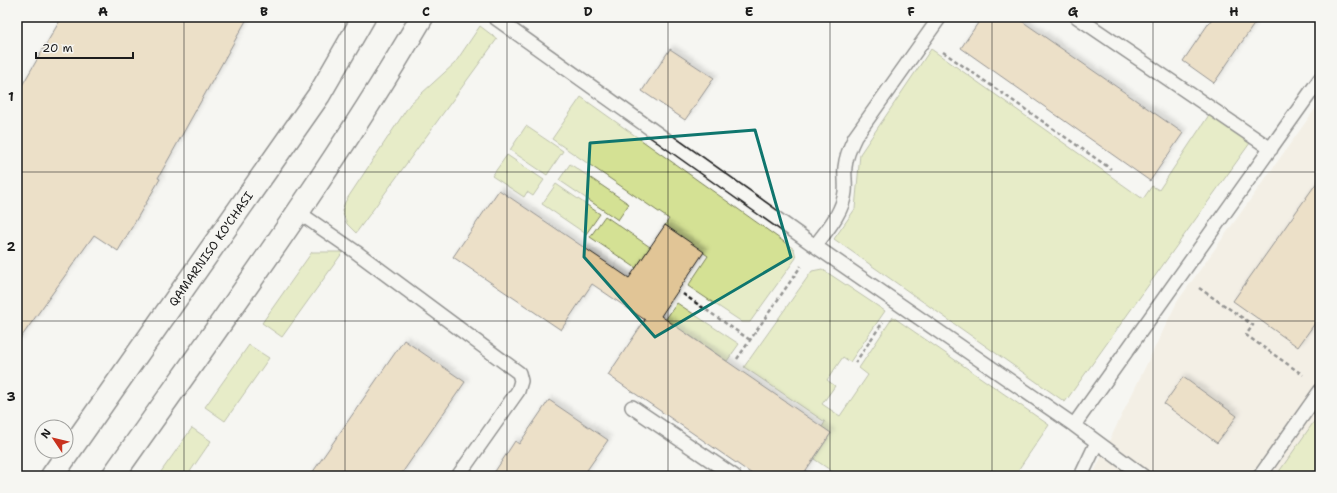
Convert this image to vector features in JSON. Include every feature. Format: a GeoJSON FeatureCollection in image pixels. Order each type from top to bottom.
{"type":"FeatureCollection","features":[{"type":"Feature","properties":{"kind":"main road","name":"QAMARNISO KO'CHASI"},"geometry":{"type":"LineString","coordinates":[[52,476],[319,95],[364,17]]}},
{"type":"Feature","properties":{"kind":"main road"},"geometry":{"type":"LineString","coordinates":[[113,476],[298,212],[369,105],[422,17]]}},
{"type":"Feature","properties":{"kind":"lane"},"geometry":{"type":"LineString","coordinates":[[494,17],[815,246],[1074,425],[1143,476]]}},
{"type":"Feature","properties":{"kind":"lane"},"geometry":{"type":"LineString","coordinates":[[815,246],[835,218],[842,205],[845,192],[845,167],[848,152],[855,137],[940,17]]}},
{"type":"Feature","properties":{"kind":"lane"},"geometry":{"type":"LineString","coordinates":[[1077,17],[1271,149]]}},
{"type":"Feature","properties":{"kind":"lane"},"geometry":{"type":"LineString","coordinates":[[1074,425],[1320,79]]}},
{"type":"Feature","properties":{"kind":"lane"},"geometry":{"type":"LineString","coordinates":[[298,212],[362,257],[518,373],[520,381],[518,391],[458,476]]}},
{"type":"Feature","properties":{"kind":"lane"},"geometry":{"type":"LineString","coordinates":[[1260,476],[1320,391]]}},
{"type":"Feature","properties":{"kind":"lane"},"geometry":{"type":"LineString","coordinates":[[632,407],[734,476]]}},
{"type":"Feature","properties":{"kind":"lane"},"geometry":{"type":"LineString","coordinates":[[1081,476],[1097,442]]}},
{"type":"Feature","properties":{"kind":"path"},"geometry":{"type":"LineString","coordinates":[[924,39],[1111,169]]}},
{"type":"Feature","properties":{"kind":"path"},"geometry":{"type":"LineString","coordinates":[[737,359],[815,246]]}},
{"type":"Feature","properties":{"kind":"path"},"geometry":{"type":"LineString","coordinates":[[1181,276],[1254,325],[1246,335],[1308,378]]}},
{"type":"Feature","properties":{"kind":"path"},"geometry":{"type":"LineString","coordinates":[[683,294],[750,340]]}},
{"type":"Feature","properties":{"kind":"path"},"geometry":{"type":"LineString","coordinates":[[855,362],[896,302]]}},
{"type":"Feature","properties":{"kind":"highlighted area"},"geometry":{"type":"Polygon","coordinates":[[[755,130],[791,257],[655,337],[584,257],[590,143],[755,130]]]}},
{"type":"Feature","properties":{"kind":"shaded area"},"geometry":{"type":"Polygon","coordinates":[[[1320,102],[1320,476],[1092,476],[1177,302],[1320,102]]]}},
{"type":"Feature","properties":{"kind":"green space"},"geometry":{"type":"Polygon","coordinates":[[[480,26],[497,39],[356,233],[347,224],[342,211],[345,202],[410,104],[455,63],[480,26]]]}},
{"type":"Feature","properties":{"kind":"green space"},"geometry":{"type":"Polygon","coordinates":[[[931,49],[1143,199],[1152,186],[1159,190],[1209,115],[1250,143],[1065,402],[834,239],[855,209],[860,154],[931,49]]]}},
{"type":"Feature","properties":{"kind":"green space"},"geometry":{"type":"Polygon","coordinates":[[[581,97],[794,249],[796,258],[750,322],[742,322],[688,286],[708,256],[665,225],[669,219],[552,139],[581,97]]]}},
{"type":"Feature","properties":{"kind":"green space"},"geometry":{"type":"Polygon","coordinates":[[[526,126],[563,151],[547,175],[510,150],[526,126]]]}},
{"type":"Feature","properties":{"kind":"green space"},"geometry":{"type":"Polygon","coordinates":[[[507,155],[544,180],[533,196],[527,192],[524,197],[492,176],[507,155]]]}},
{"type":"Feature","properties":{"kind":"green space"},"geometry":{"type":"Polygon","coordinates":[[[570,164],[629,204],[618,220],[559,180],[570,164]]]}},
{"type":"Feature","properties":{"kind":"green space"},"geometry":{"type":"Polygon","coordinates":[[[556,184],[600,214],[586,234],[542,204],[556,184]]]}},
{"type":"Feature","properties":{"kind":"green space"},"geometry":{"type":"Polygon","coordinates":[[[605,216],[650,247],[636,268],[590,237],[605,216]]]}},
{"type":"Feature","properties":{"kind":"green space"},"geometry":{"type":"Polygon","coordinates":[[[312,252],[343,252],[282,337],[262,323],[312,252]]]}},
{"type":"Feature","properties":{"kind":"green space"},"geometry":{"type":"Polygon","coordinates":[[[822,269],[885,311],[850,362],[843,357],[827,380],[835,386],[822,404],[840,416],[868,375],[859,368],[893,317],[1049,425],[1014,476],[839,476],[814,459],[831,433],[822,427],[825,422],[744,367],[812,271],[822,269]]]}},
{"type":"Feature","properties":{"kind":"green space"},"geometry":{"type":"Polygon","coordinates":[[[677,303],[739,344],[727,361],[686,333],[643,352],[677,303]]]}},
{"type":"Feature","properties":{"kind":"green space"},"geometry":{"type":"Polygon","coordinates":[[[249,345],[269,358],[225,421],[205,407],[249,345]]]}},
{"type":"Feature","properties":{"kind":"green space"},"geometry":{"type":"Polygon","coordinates":[[[1320,413],[1320,476],[1276,476],[1320,413]]]}},
{"type":"Feature","properties":{"kind":"green space"},"geometry":{"type":"Polygon","coordinates":[[[192,428],[211,441],[187,476],[158,476],[192,428]]]}},
{"type":"Feature","properties":{"kind":"building"},"geometry":{"type":"Polygon","coordinates":[[[62,17],[248,17],[158,178],[160,179],[118,251],[94,235],[17,343],[17,94],[62,17]]]}},
{"type":"Feature","properties":{"kind":"building"},"geometry":{"type":"Polygon","coordinates":[[[982,17],[1016,17],[1183,133],[1150,181],[961,48],[982,17]]]}},
{"type":"Feature","properties":{"kind":"building"},"geometry":{"type":"Polygon","coordinates":[[[1213,17],[1259,17],[1214,83],[1183,61],[1213,17]]]}},
{"type":"Feature","properties":{"kind":"building"},"geometry":{"type":"Polygon","coordinates":[[[670,49],[714,78],[685,120],[642,91],[670,49]]]}},
{"type":"Feature","properties":{"kind":"building"},"geometry":{"type":"Polygon","coordinates":[[[1320,178],[1320,316],[1298,347],[1233,301],[1320,178]]]}},
{"type":"Feature","properties":{"kind":"building"},"geometry":{"type":"Polygon","coordinates":[[[499,190],[629,278],[665,225],[704,252],[661,316],[831,433],[802,476],[755,476],[608,375],[645,320],[592,284],[561,330],[453,257],[499,190]]]}},
{"type":"Feature","properties":{"kind":"building"},"geometry":{"type":"Polygon","coordinates":[[[404,340],[465,382],[400,476],[310,476],[404,340]]]}},
{"type":"Feature","properties":{"kind":"building"},"geometry":{"type":"Polygon","coordinates":[[[1183,377],[1237,416],[1217,443],[1164,404],[1183,377]]]}},
{"type":"Feature","properties":{"kind":"building"},"geometry":{"type":"Polygon","coordinates":[[[549,400],[608,440],[583,476],[492,476],[515,441],[519,444],[549,400]]]}}]}
